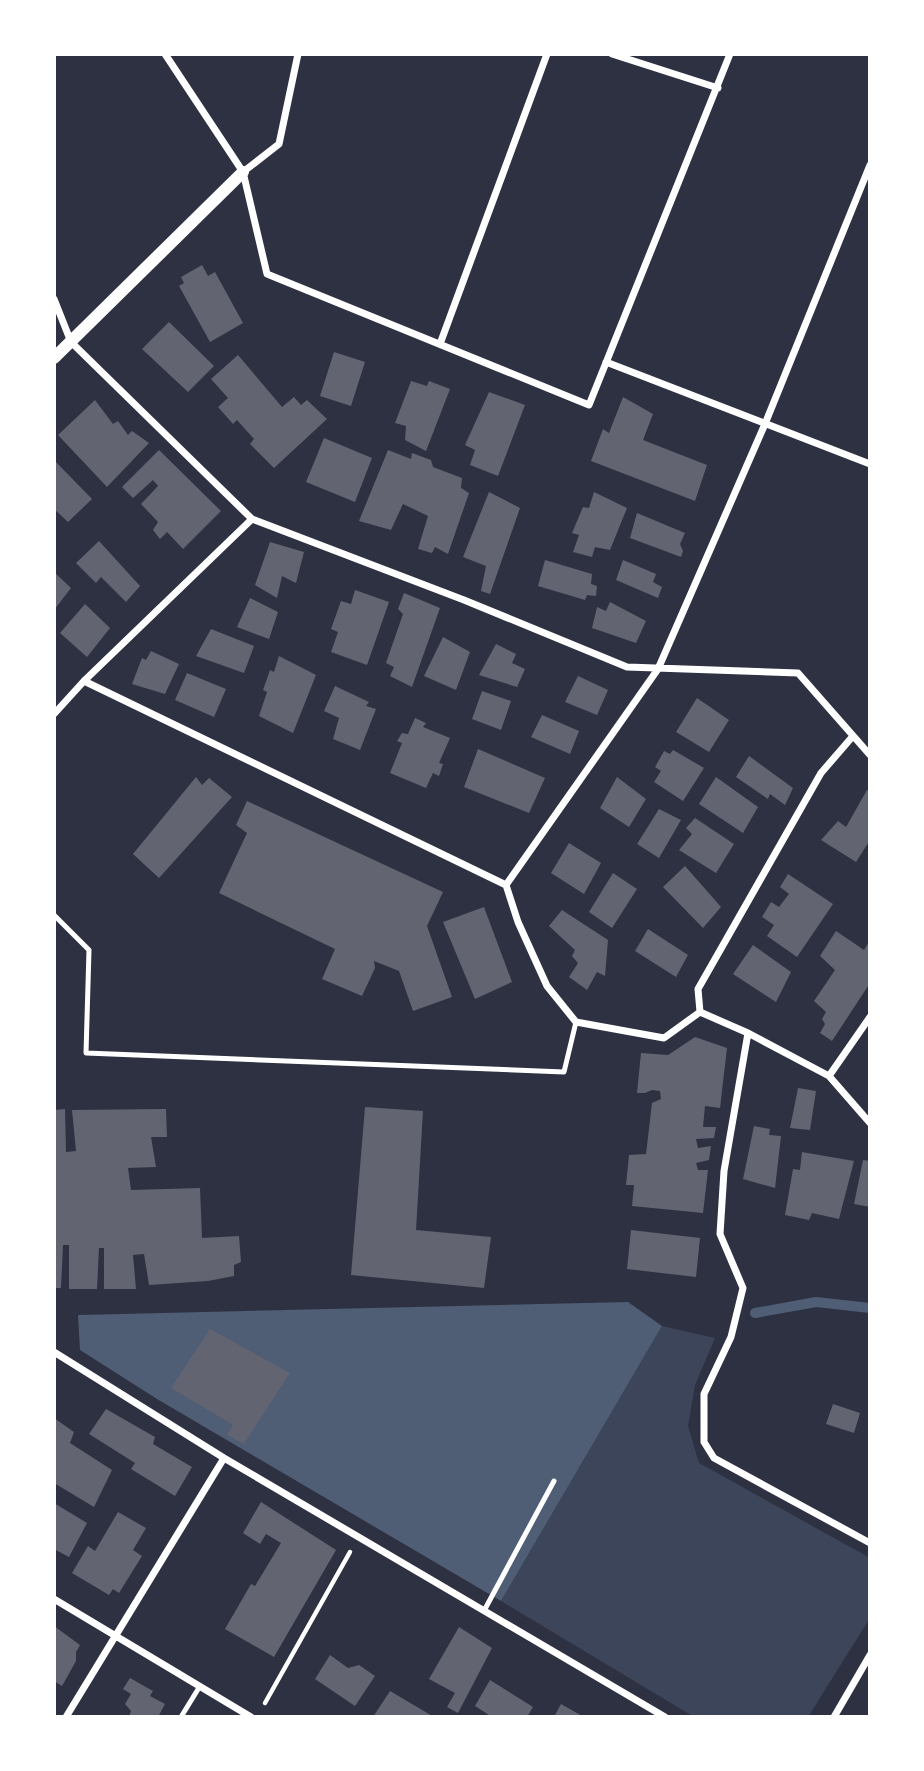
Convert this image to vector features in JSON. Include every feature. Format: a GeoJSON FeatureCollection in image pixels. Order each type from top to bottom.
{"type":"FeatureCollection","features":[{"type":"Feature","properties":{"kind":"street"},"geometry":{"type":"LineString","coordinates":[[165,54],[243,172],[267,274],[589,405],[730,54]]}},
{"type":"Feature","properties":{"kind":"street"},"geometry":{"type":"LineString","coordinates":[[54,358],[243,172],[279,144],[298,54]]}},
{"type":"Feature","properties":{"kind":"street"},"geometry":{"type":"LineString","coordinates":[[440,344],[547,54]]}},
{"type":"Feature","properties":{"kind":"street"},"geometry":{"type":"LineString","coordinates":[[612,54],[718,89]]}},
{"type":"Feature","properties":{"kind":"street"},"geometry":{"type":"LineString","coordinates":[[506,885],[658,669],[765,424],[870,165]]}},
{"type":"Feature","properties":{"kind":"street"},"geometry":{"type":"LineString","coordinates":[[54,299],[71,342],[252,519],[464,600],[627,667],[798,673],[870,755]]}},
{"type":"Feature","properties":{"kind":"street"},"geometry":{"type":"LineString","coordinates":[[606,362],[870,464]]}},
{"type":"Feature","properties":{"kind":"street"},"geometry":{"type":"LineString","coordinates":[[54,714],[84,681],[252,519]]}},
{"type":"Feature","properties":{"kind":"street"},"geometry":{"type":"LineString","coordinates":[[84,681],[506,885],[518,922],[547,986],[576,1022],[664,1038],[700,1012]]}},
{"type":"Feature","properties":{"kind":"street"},"geometry":{"type":"LineString","coordinates":[[700,1012],[698,989],[821,773],[853,736]]}},
{"type":"Feature","properties":{"kind":"street"},"geometry":{"type":"LineString","coordinates":[[700,1012],[748,1033],[829,1076],[870,1123]]}},
{"type":"Feature","properties":{"kind":"street"},"geometry":{"type":"LineString","coordinates":[[829,1076],[870,1017]]}},
{"type":"Feature","properties":{"kind":"street"},"geometry":{"type":"LineString","coordinates":[[748,1033],[724,1171],[720,1234],[743,1288],[731,1336],[704,1394],[704,1442],[714,1458],[870,1543]]}},
{"type":"Feature","properties":{"kind":"street"},"geometry":{"type":"LineString","coordinates":[[54,1352],[224,1458],[665,1717]]}},
{"type":"Feature","properties":{"kind":"street"},"geometry":{"type":"LineString","coordinates":[[66,1717],[224,1458]]}},
{"type":"Feature","properties":{"kind":"street"},"geometry":{"type":"LineString","coordinates":[[54,1599],[251,1717]]}},
{"type":"Feature","properties":{"kind":"street"},"geometry":{"type":"LineString","coordinates":[[834,1717],[870,1655]]}},
{"type":"Feature","properties":{"kind":"lane"},"geometry":{"type":"LineString","coordinates":[[54,915],[89,950],[86,1053],[564,1072],[576,1022]]}},
{"type":"Feature","properties":{"kind":"lane"},"geometry":{"type":"LineString","coordinates":[[485,1609],[554,1481]]}},
{"type":"Feature","properties":{"kind":"lane"},"geometry":{"type":"LineString","coordinates":[[181,1717],[200,1686]]}},
{"type":"Feature","properties":{"kind":"path"},"geometry":{"type":"LineString","coordinates":[[264,1705],[359,1536]]}},
{"type":"Feature","properties":{"kind":"shaded area"},"geometry":{"type":"Polygon","coordinates":[[[628,1302],[662,1326],[501,1601],[157,1399],[80,1350],[78,1315],[628,1302]]]}},
{"type":"Feature","properties":{"kind":"shaded area"},"geometry":{"type":"Polygon","coordinates":[[[662,1326],[715,1338],[695,1385],[688,1426],[699,1463],[870,1558],[870,1618],[808,1717],[694,1717],[501,1601],[662,1326]]]}},
{"type":"Feature","properties":{"kind":"building"},"geometry":{"type":"Polygon","coordinates":[[[202,265],[208,276],[215,272],[243,323],[210,342],[179,286],[184,283],[181,277],[202,265]]]}},
{"type":"Feature","properties":{"kind":"building"},"geometry":{"type":"Polygon","coordinates":[[[169,322],[214,366],[188,392],[142,349],[169,322]]]}},
{"type":"Feature","properties":{"kind":"building"},"geometry":{"type":"Polygon","coordinates":[[[334,352],[365,362],[351,406],[320,396],[334,352]]]}},
{"type":"Feature","properties":{"kind":"building"},"geometry":{"type":"Polygon","coordinates":[[[238,355],[282,407],[294,397],[301,405],[307,400],[327,419],[274,468],[250,444],[254,439],[237,420],[233,424],[218,407],[228,398],[211,379],[238,355]]]}},
{"type":"Feature","properties":{"kind":"building"},"geometry":{"type":"Polygon","coordinates":[[[411,381],[427,386],[429,381],[450,389],[426,451],[405,440],[406,426],[395,423],[411,381]]]}},
{"type":"Feature","properties":{"kind":"building"},"geometry":{"type":"Polygon","coordinates":[[[489,392],[525,405],[498,476],[470,465],[475,450],[465,445],[489,392]]]}},
{"type":"Feature","properties":{"kind":"building"},"geometry":{"type":"Polygon","coordinates":[[[623,397],[653,414],[643,440],[707,465],[695,501],[591,461],[603,429],[609,433],[623,397]]]}},
{"type":"Feature","properties":{"kind":"building"},"geometry":{"type":"Polygon","coordinates":[[[95,400],[113,424],[118,421],[128,435],[132,431],[149,443],[107,487],[58,435],[95,400]]]}},
{"type":"Feature","properties":{"kind":"building"},"geometry":{"type":"Polygon","coordinates":[[[324,438],[372,458],[355,502],[306,482],[324,438]]]}},
{"type":"Feature","properties":{"kind":"building"},"geometry":{"type":"Polygon","coordinates":[[[159,450],[221,511],[183,549],[167,532],[160,539],[153,530],[158,522],[141,504],[158,486],[153,480],[133,498],[122,487],[159,450]]]}},
{"type":"Feature","properties":{"kind":"building"},"geometry":{"type":"Polygon","coordinates":[[[388,450],[411,459],[412,453],[431,460],[433,467],[462,478],[461,488],[469,493],[448,554],[435,547],[432,553],[418,549],[428,516],[403,504],[391,530],[359,521],[388,450]]]}},
{"type":"Feature","properties":{"kind":"building"},"geometry":{"type":"Polygon","coordinates":[[[54,460],[92,499],[68,522],[54,509],[54,460]]]}},
{"type":"Feature","properties":{"kind":"building"},"geometry":{"type":"Polygon","coordinates":[[[489,492],[520,508],[490,594],[481,591],[486,566],[463,557],[489,492]]]}},
{"type":"Feature","properties":{"kind":"building"},"geometry":{"type":"Polygon","coordinates":[[[594,492],[627,508],[610,550],[595,547],[592,557],[573,552],[579,535],[572,533],[583,507],[589,508],[594,492]]]}},
{"type":"Feature","properties":{"kind":"building"},"geometry":{"type":"Polygon","coordinates":[[[637,513],[685,533],[680,544],[683,551],[681,557],[630,538],[637,513]]]}},
{"type":"Feature","properties":{"kind":"building"},"geometry":{"type":"Polygon","coordinates":[[[99,541],[140,586],[126,602],[101,577],[96,583],[76,563],[99,541]]]}},
{"type":"Feature","properties":{"kind":"building"},"geometry":{"type":"Polygon","coordinates":[[[270,542],[304,552],[296,583],[282,576],[277,598],[255,585],[270,542]]]}},
{"type":"Feature","properties":{"kind":"building"},"geometry":{"type":"Polygon","coordinates":[[[545,560],[592,574],[591,584],[597,586],[596,596],[587,595],[585,600],[538,586],[545,560]]]}},
{"type":"Feature","properties":{"kind":"building"},"geometry":{"type":"Polygon","coordinates":[[[623,560],[656,574],[653,582],[662,587],[658,598],[616,580],[623,560]]]}},
{"type":"Feature","properties":{"kind":"building"},"geometry":{"type":"Polygon","coordinates":[[[54,572],[71,588],[54,610],[54,572]]]}},
{"type":"Feature","properties":{"kind":"building"},"geometry":{"type":"Polygon","coordinates":[[[355,590],[389,602],[367,665],[331,652],[338,632],[331,629],[341,601],[351,604],[355,590]]]}},
{"type":"Feature","properties":{"kind":"building"},"geometry":{"type":"Polygon","coordinates":[[[404,593],[440,608],[412,687],[390,676],[394,667],[386,663],[403,614],[398,609],[404,593]]]}},
{"type":"Feature","properties":{"kind":"building"},"geometry":{"type":"Polygon","coordinates":[[[250,598],[278,612],[269,639],[237,627],[250,598]]]}},
{"type":"Feature","properties":{"kind":"building"},"geometry":{"type":"Polygon","coordinates":[[[610,602],[646,621],[636,643],[592,628],[597,607],[606,611],[610,602]]]}},
{"type":"Feature","properties":{"kind":"building"},"geometry":{"type":"Polygon","coordinates":[[[85,604],[110,628],[87,657],[60,633],[85,604]]]}},
{"type":"Feature","properties":{"kind":"building"},"geometry":{"type":"Polygon","coordinates":[[[211,629],[254,646],[244,673],[196,656],[211,629]]]}},
{"type":"Feature","properties":{"kind":"building"},"geometry":{"type":"Polygon","coordinates":[[[443,637],[470,652],[456,690],[424,676],[443,637]]]}},
{"type":"Feature","properties":{"kind":"building"},"geometry":{"type":"Polygon","coordinates":[[[496,644],[516,654],[512,663],[525,669],[517,687],[479,675],[496,644]]]}},
{"type":"Feature","properties":{"kind":"building"},"geometry":{"type":"Polygon","coordinates":[[[151,651],[179,664],[165,694],[132,684],[142,658],[146,660],[151,651]]]}},
{"type":"Feature","properties":{"kind":"building"},"geometry":{"type":"Polygon","coordinates":[[[279,656],[316,675],[293,733],[259,716],[267,692],[263,690],[270,670],[274,672],[279,656]]]}},
{"type":"Feature","properties":{"kind":"building"},"geometry":{"type":"Polygon","coordinates":[[[187,673],[226,689],[214,717],[175,700],[187,673]]]}},
{"type":"Feature","properties":{"kind":"building"},"geometry":{"type":"Polygon","coordinates":[[[578,676],[608,690],[597,715],[565,702],[578,676]]]}},
{"type":"Feature","properties":{"kind":"building"},"geometry":{"type":"Polygon","coordinates":[[[335,686],[369,702],[366,706],[376,709],[360,750],[333,739],[339,718],[324,711],[335,686]]]}},
{"type":"Feature","properties":{"kind":"building"},"geometry":{"type":"Polygon","coordinates":[[[482,691],[511,701],[501,730],[472,719],[482,691]]]}},
{"type":"Feature","properties":{"kind":"building"},"geometry":{"type":"Polygon","coordinates":[[[697,698],[729,720],[709,752],[676,732],[697,698]]]}},
{"type":"Feature","properties":{"kind":"building"},"geometry":{"type":"Polygon","coordinates":[[[542,715],[579,731],[570,754],[531,737],[542,715]]]}},
{"type":"Feature","properties":{"kind":"building"},"geometry":{"type":"Polygon","coordinates":[[[415,718],[426,723],[423,727],[450,738],[439,763],[443,764],[439,776],[433,773],[426,788],[390,773],[402,743],[397,741],[402,733],[408,734],[415,718]]]}},
{"type":"Feature","properties":{"kind":"building"},"geometry":{"type":"Polygon","coordinates":[[[478,749],[545,778],[529,813],[464,787],[478,749]]]}},
{"type":"Feature","properties":{"kind":"building"},"geometry":{"type":"Polygon","coordinates":[[[673,750],[704,768],[683,801],[654,782],[661,771],[655,767],[664,751],[670,754],[673,750]]]}},
{"type":"Feature","properties":{"kind":"building"},"geometry":{"type":"Polygon","coordinates":[[[749,756],[793,788],[785,805],[770,794],[768,799],[736,777],[749,756]]]}},
{"type":"Feature","properties":{"kind":"building"},"geometry":{"type":"Polygon","coordinates":[[[196,777],[202,785],[209,778],[232,797],[159,878],[133,854],[196,777]]]}},
{"type":"Feature","properties":{"kind":"building"},"geometry":{"type":"Polygon","coordinates":[[[617,777],[646,799],[629,827],[600,808],[617,777]]]}},
{"type":"Feature","properties":{"kind":"building"},"geometry":{"type":"Polygon","coordinates":[[[716,777],[758,807],[743,833],[699,804],[716,777]]]}},
{"type":"Feature","properties":{"kind":"building"},"geometry":{"type":"Polygon","coordinates":[[[867,790],[870,792],[870,840],[856,862],[821,840],[838,821],[846,827],[867,790]]]}},
{"type":"Feature","properties":{"kind":"building"},"geometry":{"type":"Polygon","coordinates":[[[247,801],[443,892],[427,926],[452,997],[413,1011],[399,971],[374,961],[375,968],[362,996],[322,979],[335,949],[219,893],[247,833],[236,825],[247,801]]]}},
{"type":"Feature","properties":{"kind":"building"},"geometry":{"type":"Polygon","coordinates":[[[659,809],[681,820],[659,858],[637,844],[659,809]]]}},
{"type":"Feature","properties":{"kind":"building"},"geometry":{"type":"Polygon","coordinates":[[[695,818],[734,844],[716,873],[679,850],[692,834],[686,828],[695,818]]]}},
{"type":"Feature","properties":{"kind":"building"},"geometry":{"type":"Polygon","coordinates":[[[569,843],[601,863],[584,894],[551,873],[569,843]]]}},
{"type":"Feature","properties":{"kind":"building"},"geometry":{"type":"Polygon","coordinates":[[[685,866],[721,907],[703,928],[663,887],[685,866]]]}},
{"type":"Feature","properties":{"kind":"building"},"geometry":{"type":"Polygon","coordinates":[[[613,873],[637,889],[612,928],[589,912],[613,873]]]}},
{"type":"Feature","properties":{"kind":"building"},"geometry":{"type":"Polygon","coordinates":[[[788,874],[833,904],[797,957],[767,936],[774,925],[762,917],[771,902],[779,907],[789,894],[780,887],[788,874]]]}},
{"type":"Feature","properties":{"kind":"building"},"geometry":{"type":"Polygon","coordinates":[[[484,907],[512,982],[475,999],[443,922],[484,907]]]}},
{"type":"Feature","properties":{"kind":"building"},"geometry":{"type":"Polygon","coordinates":[[[562,910],[608,940],[605,976],[597,972],[587,990],[569,977],[578,963],[572,956],[575,950],[549,926],[562,910]]]}},
{"type":"Feature","properties":{"kind":"building"},"geometry":{"type":"Polygon","coordinates":[[[648,929],[688,955],[676,977],[635,951],[648,929]]]}},
{"type":"Feature","properties":{"kind":"building"},"geometry":{"type":"Polygon","coordinates":[[[836,931],[864,950],[870,940],[870,983],[832,1041],[820,1033],[825,1024],[822,1019],[826,1012],[814,1001],[835,970],[820,956],[836,931]]]}},
{"type":"Feature","properties":{"kind":"building"},"geometry":{"type":"Polygon","coordinates":[[[753,945],[791,972],[776,1002],[733,974],[753,945]]]}},
{"type":"Feature","properties":{"kind":"building"},"geometry":{"type":"Polygon","coordinates":[[[695,1037],[727,1048],[720,1108],[705,1106],[703,1127],[716,1127],[714,1138],[696,1139],[698,1148],[711,1146],[709,1160],[696,1163],[698,1170],[708,1170],[703,1213],[632,1206],[634,1185],[626,1185],[629,1155],[646,1154],[652,1103],[661,1099],[660,1091],[637,1093],[641,1053],[668,1055],[695,1037]]]}},
{"type":"Feature","properties":{"kind":"building"},"geometry":{"type":"Polygon","coordinates":[[[798,1088],[816,1091],[810,1130],[790,1128],[798,1088]]]}},
{"type":"Feature","properties":{"kind":"building"},"geometry":{"type":"Polygon","coordinates":[[[365,1107],[423,1111],[416,1230],[491,1237],[484,1288],[351,1275],[365,1107]]]}},
{"type":"Feature","properties":{"kind":"building"},"geometry":{"type":"Polygon","coordinates":[[[65,1109],[66,1152],[76,1151],[72,1110],[166,1109],[167,1137],[151,1137],[156,1167],[128,1168],[131,1190],[200,1188],[202,1238],[239,1236],[241,1262],[234,1265],[234,1276],[208,1281],[149,1285],[144,1254],[133,1255],[136,1289],[104,1289],[104,1248],[99,1248],[97,1289],[69,1289],[69,1245],[63,1245],[61,1288],[54,1288],[54,1110],[65,1109]]]}},
{"type":"Feature","properties":{"kind":"building"},"geometry":{"type":"Polygon","coordinates":[[[754,1126],[770,1129],[769,1135],[781,1136],[775,1188],[743,1179],[754,1126]]]}},
{"type":"Feature","properties":{"kind":"building"},"geometry":{"type":"Polygon","coordinates":[[[802,1152],[854,1161],[839,1219],[812,1213],[809,1220],[785,1215],[793,1169],[800,1170],[802,1152]]]}},
{"type":"Feature","properties":{"kind":"building"},"geometry":{"type":"Polygon","coordinates":[[[863,1160],[870,1161],[870,1207],[854,1204],[863,1160]]]}},
{"type":"Feature","properties":{"kind":"building"},"geometry":{"type":"Polygon","coordinates":[[[631,1230],[700,1238],[696,1277],[627,1269],[631,1230]]]}},
{"type":"Feature","properties":{"kind":"building"},"geometry":{"type":"Polygon","coordinates":[[[210,1329],[290,1373],[244,1444],[227,1435],[233,1425],[171,1388],[210,1329]]]}},
{"type":"Feature","properties":{"kind":"building"},"geometry":{"type":"Polygon","coordinates":[[[833,1404],[860,1413],[854,1433],[826,1424],[833,1404]]]}},
{"type":"Feature","properties":{"kind":"building"},"geometry":{"type":"Polygon","coordinates":[[[106,1409],[155,1437],[153,1444],[192,1467],[175,1496],[131,1469],[135,1463],[89,1434],[106,1409]]]}},
{"type":"Feature","properties":{"kind":"building"},"geometry":{"type":"Polygon","coordinates":[[[54,1418],[74,1432],[70,1443],[112,1470],[94,1507],[54,1483],[54,1418]]]}},
{"type":"Feature","properties":{"kind":"building"},"geometry":{"type":"Polygon","coordinates":[[[261,1502],[336,1550],[274,1657],[225,1629],[251,1584],[255,1586],[281,1543],[266,1534],[260,1544],[243,1533],[261,1502]]]}},
{"type":"Feature","properties":{"kind":"building"},"geometry":{"type":"Polygon","coordinates":[[[54,1503],[87,1523],[69,1557],[54,1549],[54,1503]]]}},
{"type":"Feature","properties":{"kind":"building"},"geometry":{"type":"Polygon","coordinates":[[[118,1512],[146,1528],[133,1550],[142,1556],[119,1593],[113,1589],[109,1595],[72,1573],[88,1546],[95,1551],[118,1512]]]}},
{"type":"Feature","properties":{"kind":"building"},"geometry":{"type":"Polygon","coordinates":[[[54,1626],[80,1645],[76,1652],[76,1661],[62,1686],[54,1681],[54,1626]]]}},
{"type":"Feature","properties":{"kind":"building"},"geometry":{"type":"Polygon","coordinates":[[[459,1627],[492,1648],[458,1713],[447,1707],[455,1693],[429,1679],[459,1627]]]}},
{"type":"Feature","properties":{"kind":"building"},"geometry":{"type":"Polygon","coordinates":[[[330,1655],[348,1668],[359,1665],[375,1676],[355,1706],[315,1679],[330,1655]]]}},
{"type":"Feature","properties":{"kind":"building"},"geometry":{"type":"Polygon","coordinates":[[[130,1678],[153,1691],[150,1696],[165,1704],[158,1717],[129,1717],[131,1711],[125,1704],[131,1694],[123,1689],[130,1678]]]}},
{"type":"Feature","properties":{"kind":"building"},"geometry":{"type":"Polygon","coordinates":[[[490,1680],[533,1707],[527,1717],[492,1717],[475,1706],[490,1680]]]}},
{"type":"Feature","properties":{"kind":"building"},"geometry":{"type":"Polygon","coordinates":[[[390,1691],[434,1717],[373,1717],[390,1691]]]}},
{"type":"Feature","properties":{"kind":"building"},"geometry":{"type":"Polygon","coordinates":[[[561,1704],[584,1717],[554,1717],[561,1704]]]}},
{"type":"Feature","properties":{"kind":"waterway"},"geometry":{"type":"LineString","coordinates":[[755,1313],[816,1302],[870,1308]]}}]}
